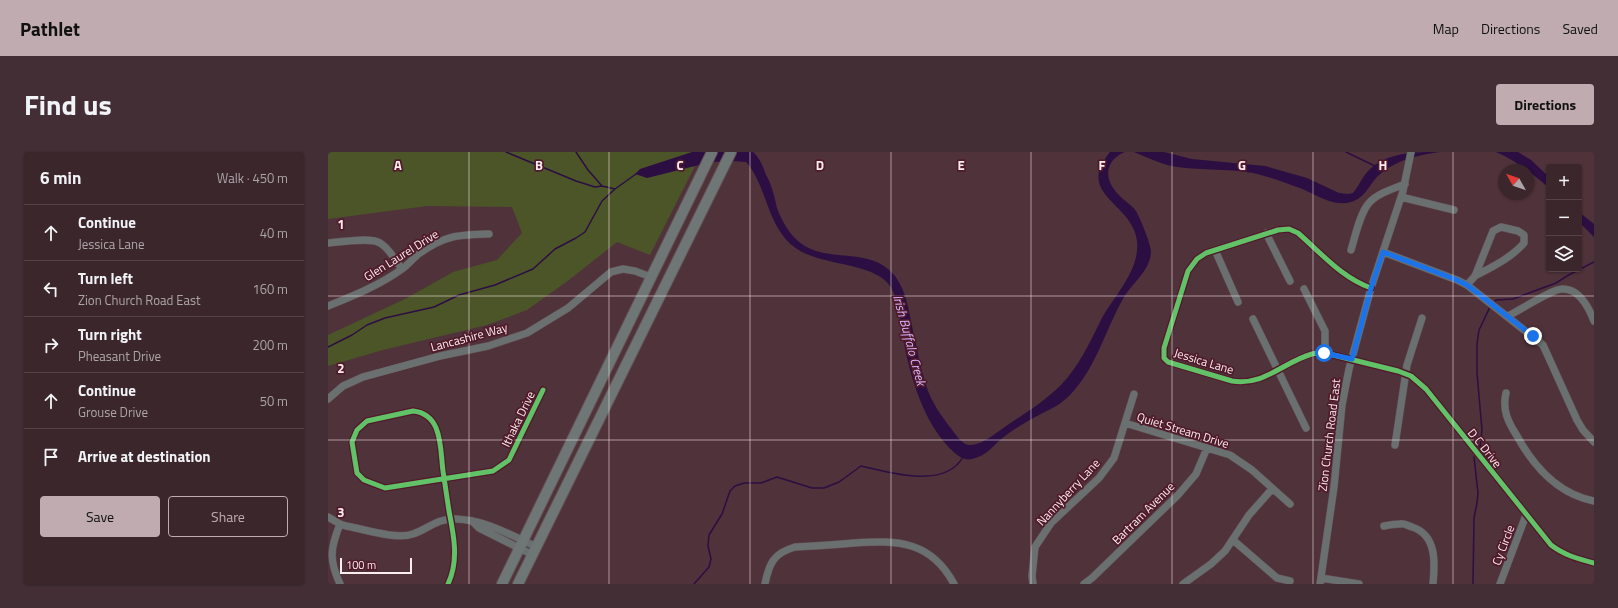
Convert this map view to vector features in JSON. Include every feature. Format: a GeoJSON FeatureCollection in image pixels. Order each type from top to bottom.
{"type":"FeatureCollection","features":[{"type":"Feature","properties":{"kind":"highway"},"geometry":{"type":"LineString","coordinates":[[502,584],[712,152]]}},
{"type":"Feature","properties":{"kind":"highway"},"geometry":{"type":"LineString","coordinates":[[518,584],[731,152]]}},
{"type":"Feature","properties":{"kind":"street","name":"Zion Church Road East"},"geometry":{"type":"LineString","coordinates":[[1321,581],[1334,486],[1342,405],[1352,359],[1371,288],[1406,181],[1411,152]]}},
{"type":"Feature","properties":{"kind":"street"},"geometry":{"type":"LineString","coordinates":[[1351,250],[1364,210],[1369,203],[1406,181]]}},
{"type":"Feature","properties":{"kind":"street"},"geometry":{"type":"LineString","coordinates":[[1401,197],[1454,210]]}},
{"type":"Feature","properties":{"kind":"street"},"geometry":{"type":"LineString","coordinates":[[1467,285],[1475,276],[1493,231],[1501,227],[1518,231],[1524,235],[1524,243],[1520,248],[1499,263],[1475,276]]}},
{"type":"Feature","properties":{"kind":"street"},"geometry":{"type":"LineString","coordinates":[[1238,302],[1215,250],[1284,228],[1298,233],[1343,273],[1362,285],[1371,288]]}},
{"type":"Feature","properties":{"kind":"street"},"geometry":{"type":"LineString","coordinates":[[1266,233],[1290,281]]}},
{"type":"Feature","properties":{"kind":"street","name":"Glen Laurel Drive"},"geometry":{"type":"LineString","coordinates":[[328,306],[364,290],[402,269],[419,254],[439,241],[459,235],[489,234]]}},
{"type":"Feature","properties":{"kind":"street"},"geometry":{"type":"LineString","coordinates":[[328,243],[365,240],[380,242],[402,269]]}},
{"type":"Feature","properties":{"kind":"street","name":"Jessica Lane"},"geometry":{"type":"LineString","coordinates":[[1215,250],[1206,253],[1197,259],[1188,271],[1164,348],[1164,358],[1168,362],[1232,381],[1248,382],[1312,354],[1324,353],[1352,359]]}},
{"type":"Feature","properties":{"kind":"street"},"geometry":{"type":"LineString","coordinates":[[1383,252],[1467,285],[1543,345],[1577,420],[1583,430],[1594,442]]}},
{"type":"Feature","properties":{"kind":"street","name":"Lancashire Way"},"geometry":{"type":"LineString","coordinates":[[328,399],[343,386],[364,377],[440,356],[488,346],[526,332],[568,308],[612,272],[623,269],[635,271],[651,277]]}},
{"type":"Feature","properties":{"kind":"street"},"geometry":{"type":"LineString","coordinates":[[1304,289],[1325,332],[1324,353]]}},
{"type":"Feature","properties":{"kind":"street"},"geometry":{"type":"LineString","coordinates":[[1508,316],[1552,292],[1564,289],[1574,292],[1581,298],[1592,313],[1594,321]]}},
{"type":"Feature","properties":{"kind":"street"},"geometry":{"type":"LineString","coordinates":[[1395,445],[1406,373],[1422,318]]}},
{"type":"Feature","properties":{"kind":"street"},"geometry":{"type":"LineString","coordinates":[[1253,319],[1306,428]]}},
{"type":"Feature","properties":{"kind":"street","name":"D C Drive"},"geometry":{"type":"LineString","coordinates":[[1352,359],[1406,373],[1411,376],[1426,389],[1547,542],[1561,553],[1594,563]]}},
{"type":"Feature","properties":{"kind":"street","name":"Ithaka Drive"},"geometry":{"type":"LineString","coordinates":[[444,478],[493,470],[509,460],[543,390]]}},
{"type":"Feature","properties":{"kind":"street"},"geometry":{"type":"LineString","coordinates":[[1506,393],[1504,401],[1506,414],[1511,426],[1530,458],[1544,473],[1563,489],[1578,497],[1594,501]]}},
{"type":"Feature","properties":{"kind":"street","name":"Nannyberry Lane"},"geometry":{"type":"LineString","coordinates":[[1033,584],[1032,576],[1035,547],[1051,523],[1099,478],[1114,458],[1134,394]]}},
{"type":"Feature","properties":{"kind":"street"},"geometry":{"type":"LineString","coordinates":[[444,478],[385,488],[364,480],[357,473],[352,442],[357,430],[367,421],[413,411],[418,411],[428,416],[437,426],[455,552],[455,562],[448,584]]}},
{"type":"Feature","properties":{"kind":"street","name":"Quiet Stream Drive"},"geometry":{"type":"LineString","coordinates":[[1124,423],[1230,455],[1252,470],[1290,504]]}},
{"type":"Feature","properties":{"kind":"street","name":"Bartram Avenue"},"geometry":{"type":"LineString","coordinates":[[1084,584],[1178,495],[1196,474],[1207,448]]}},
{"type":"Feature","properties":{"kind":"street"},"geometry":{"type":"LineString","coordinates":[[1186,583],[1225,551],[1249,515],[1272,489]]}},
{"type":"Feature","properties":{"kind":"street","name":"Cy Circle"},"geometry":{"type":"LineString","coordinates":[[1500,584],[1526,515]]}},
{"type":"Feature","properties":{"kind":"street"},"geometry":{"type":"LineString","coordinates":[[328,517],[340,524],[399,536],[413,534],[441,520],[451,519],[485,523],[535,551]]}},
{"type":"Feature","properties":{"kind":"street"},"geometry":{"type":"LineString","coordinates":[[1384,526],[1401,523],[1416,528],[1430,541],[1433,549],[1435,569],[1433,584]]}},
{"type":"Feature","properties":{"kind":"street"},"geometry":{"type":"LineString","coordinates":[[340,524],[331,553],[333,569],[340,584]]}},
{"type":"Feature","properties":{"kind":"street"},"geometry":{"type":"LineString","coordinates":[[1233,540],[1277,578],[1290,581]]}},
{"type":"Feature","properties":{"kind":"street"},"geometry":{"type":"LineString","coordinates":[[765,584],[768,570],[773,561],[785,550],[795,547],[880,542],[900,543],[914,546],[929,554],[944,568],[954,584]]}},
{"type":"Feature","properties":{"kind":"street"},"geometry":{"type":"LineString","coordinates":[[1321,581],[1359,584]]}},
{"type":"Feature","properties":{"kind":"green space"},"geometry":{"type":"Polygon","coordinates":[[[328,152],[702,152],[650,255],[617,242],[569,280],[527,310],[487,325],[383,350],[328,366],[328,335],[407,298],[453,272],[497,260],[522,233],[512,207],[427,206],[328,219],[328,152]]]}},
{"type":"Feature","properties":{"kind":"water"},"geometry":{"type":"Polygon","coordinates":[[[692,152],[753,152],[759,160],[770,183],[781,217],[788,230],[798,241],[809,248],[822,253],[861,257],[873,261],[885,266],[895,276],[907,302],[920,365],[931,397],[941,415],[957,436],[963,443],[968,445],[976,444],[992,436],[1038,405],[1061,385],[1088,347],[1105,312],[1130,273],[1137,252],[1137,241],[1133,228],[1126,217],[1108,198],[1098,179],[1101,167],[1110,152],[1125,152],[1118,155],[1113,160],[1108,170],[1108,176],[1113,188],[1138,214],[1149,243],[1151,252],[1150,259],[1144,271],[1124,297],[1100,349],[1086,374],[1069,396],[1056,406],[1015,429],[981,456],[964,459],[956,454],[944,442],[926,414],[913,381],[895,297],[890,286],[882,278],[871,272],[858,268],[816,258],[793,246],[777,227],[753,171],[746,162],[711,162],[647,178],[635,174],[640,169],[692,152]]]}},
{"type":"Feature","properties":{"kind":"water"},"geometry":{"type":"Polygon","coordinates":[[[1134,152],[1164,152],[1192,159],[1265,166],[1307,178],[1339,193],[1348,194],[1353,193],[1369,170],[1384,160],[1402,154],[1440,152],[1399,162],[1378,176],[1360,198],[1351,202],[1336,203],[1301,188],[1258,174],[1233,170],[1171,166],[1157,162],[1134,152]]]}},
{"type":"Feature","properties":{"kind":"water"},"geometry":{"type":"Polygon","coordinates":[[[1496,152],[1518,152],[1531,160],[1546,174],[1546,185],[1534,176],[1534,164],[1518,164],[1496,152]]]}},
{"type":"Feature","properties":{"kind":"water"},"geometry":{"type":"Polygon","coordinates":[[[1582,214],[1594,224],[1594,237],[1582,225],[1582,214]]]}},
{"type":"Feature","properties":{"kind":"waterway","name":"Irish Buffalo Creek"},"geometry":{"type":"LineString","coordinates":[[506,152],[576,181],[595,187],[602,186],[615,189],[636,174]]}},
{"type":"Feature","properties":{"kind":"waterway"},"geometry":{"type":"LineString","coordinates":[[576,152],[588,170],[602,186]]}},
{"type":"Feature","properties":{"kind":"waterway"},"geometry":{"type":"LineString","coordinates":[[1346,152],[1375,166]]}},
{"type":"Feature","properties":{"kind":"waterway"},"geometry":{"type":"LineString","coordinates":[[328,347],[352,335],[367,325],[385,318],[434,307],[459,295],[495,285],[533,269],[555,249],[585,232],[602,201],[615,189]]}},
{"type":"Feature","properties":{"kind":"waterway"},"geometry":{"type":"LineString","coordinates":[[1495,301],[1513,299],[1556,283],[1594,262]]}},
{"type":"Feature","properties":{"kind":"waterway"},"geometry":{"type":"LineString","coordinates":[[1480,448],[1482,430],[1477,373],[1477,344],[1479,330],[1490,307]]}},
{"type":"Feature","properties":{"kind":"waterway"},"geometry":{"type":"LineString","coordinates":[[694,584],[709,567],[711,559],[708,546],[709,535],[722,514],[730,491],[735,486],[744,483],[761,483],[777,477],[812,488],[824,488],[839,482],[861,466],[886,472],[915,476],[930,476],[943,473],[954,467],[963,457]]}},
{"type":"Feature","properties":{"kind":"waterway"},"geometry":{"type":"LineString","coordinates":[[1473,584],[1474,518],[1478,493],[1474,457]]}},
{"type":"Feature","properties":{"kind":"cycle path"},"geometry":{"type":"LineString","coordinates":[[1371,288],[1360,284],[1341,271],[1298,233],[1289,229],[1278,230],[1206,253],[1197,259],[1188,271],[1164,348],[1164,358],[1168,362],[1232,381],[1244,382],[1264,377],[1292,362],[1312,354],[1320,353],[1398,371],[1411,376],[1426,389],[1551,545],[1571,556],[1594,563]]}},
{"type":"Feature","properties":{"kind":"cycle path"},"geometry":{"type":"LineString","coordinates":[[448,584],[454,566],[454,539],[444,481],[444,476],[440,443],[435,426],[430,419],[423,414],[413,411],[367,421],[357,430],[352,442],[357,473],[364,480],[385,488],[493,471],[509,460],[543,390]]}},
{"type":"Feature","properties":{"kind":"route"},"geometry":{"type":"LineString","coordinates":[[1324,353],[1336,357],[1352,359],[1371,288],[1383,252],[1467,285],[1533,336]]}}]}
